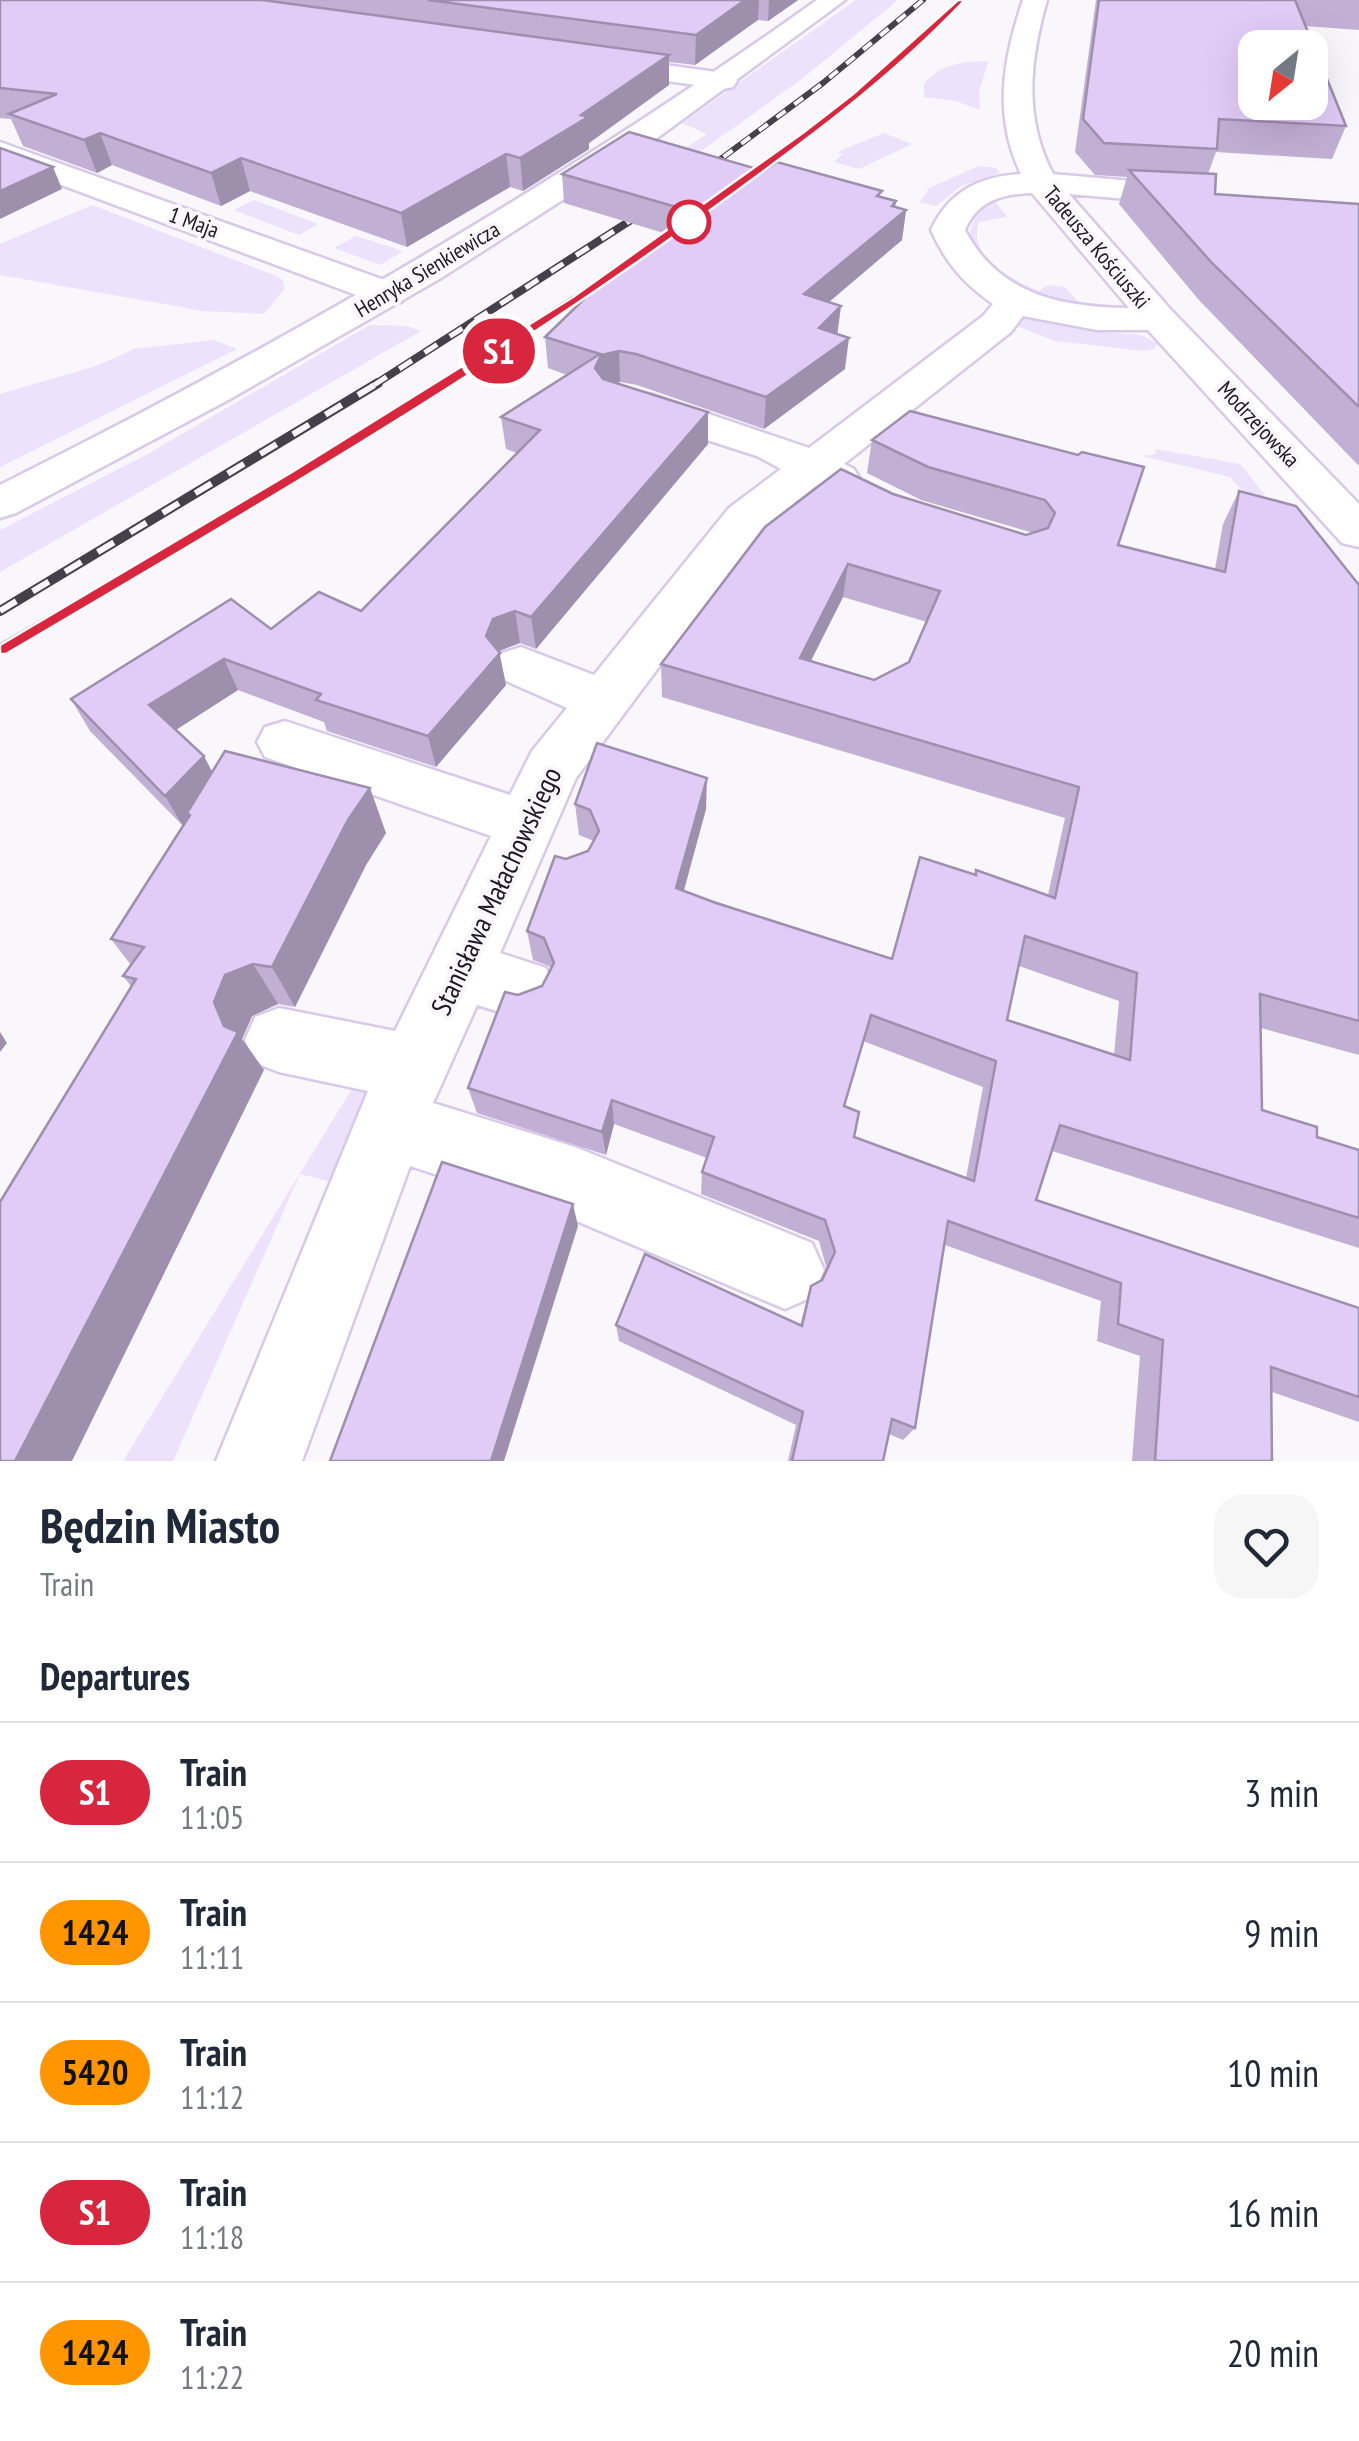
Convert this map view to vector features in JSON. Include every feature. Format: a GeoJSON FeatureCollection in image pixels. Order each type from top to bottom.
{"type":"FeatureCollection","features":[{"type":"Feature","properties":{"kind":"street","name":"Henryka Sienkiewicza"},"geometry":{"type":"LineString","coordinates":[[0,504],[132,437],[388,294],[723,81],[833,0]]}},
{"type":"Feature","properties":{"kind":"street","name":"Tadeusza Kościuszki"},"geometry":{"type":"LineString","coordinates":[[1035,0],[1017,60],[1016,85],[1029,160],[1043,185],[1158,318]]}},
{"type":"Feature","properties":{"kind":"street"},"geometry":{"type":"LineString","coordinates":[[560,58],[723,81]]}},
{"type":"Feature","properties":{"kind":"street","name":"1 Maja"},"geometry":{"type":"LineString","coordinates":[[0,151],[388,294]]}},
{"type":"Feature","properties":{"kind":"street"},"geometry":{"type":"LineString","coordinates":[[1158,318],[1106,320],[1015,301],[974,275],[954,249],[948,230],[960,206],[992,187],[1043,185],[1220,196]]}},
{"type":"Feature","properties":{"kind":"street","name":"Stanisława Małachowskiego"},"geometry":{"type":"LineString","coordinates":[[259,1461],[400,1095],[492,980],[536,843],[552,767],[603,700],[675,643],[724,580],[745,520],[811,464],[987,332],[1015,301]]}},
{"type":"Feature","properties":{"kind":"street","name":"Modrzejowska"},"geometry":{"type":"LineString","coordinates":[[1158,318],[1359,532]]}},
{"type":"Feature","properties":{"kind":"street"},"geometry":{"type":"LineString","coordinates":[[987,332],[1089,354],[1195,356]]}},
{"type":"Feature","properties":{"kind":"street"},"geometry":{"type":"LineString","coordinates":[[621,398],[772,447],[869,496]]}},
{"type":"Feature","properties":{"kind":"street"},"geometry":{"type":"LineString","coordinates":[[521,666],[603,700]]}},
{"type":"Feature","properties":{"kind":"street"},"geometry":{"type":"LineString","coordinates":[[285,742],[536,843]]}},
{"type":"Feature","properties":{"kind":"street"},"geometry":{"type":"LineString","coordinates":[[279,1040],[400,1095],[576,1184],[785,1270]]}},
{"type":"Feature","properties":{"kind":"shaded area"},"geometry":{"type":"Polygon","coordinates":[[[856,0],[898,0],[803,78],[672,172],[657,167],[707,134],[682,123],[856,0]]]}},
{"type":"Feature","properties":{"kind":"shaded area"},"geometry":{"type":"Polygon","coordinates":[[[989,61],[979,90],[980,110],[956,101],[924,97],[924,84],[937,72],[962,63],[989,61]]]}},
{"type":"Feature","properties":{"kind":"shaded area"},"geometry":{"type":"Polygon","coordinates":[[[884,133],[912,144],[859,169],[834,162],[843,154],[837,152],[884,133]]]}},
{"type":"Feature","properties":{"kind":"shaded area"},"geometry":{"type":"Polygon","coordinates":[[[979,166],[996,168],[1000,173],[961,186],[936,206],[920,202],[929,188],[979,166]]]}},
{"type":"Feature","properties":{"kind":"shaded area"},"geometry":{"type":"Polygon","coordinates":[[[254,200],[318,224],[299,235],[234,210],[254,200]]]}},
{"type":"Feature","properties":{"kind":"shaded area"},"geometry":{"type":"Polygon","coordinates":[[[994,200],[1007,217],[979,222],[977,235],[985,257],[1005,274],[1039,291],[1049,285],[1065,287],[1083,307],[1041,294],[1017,283],[978,255],[970,238],[975,220],[994,200]]]}},
{"type":"Feature","properties":{"kind":"shaded area"},"geometry":{"type":"Polygon","coordinates":[[[92,205],[276,276],[283,280],[284,289],[264,314],[203,311],[0,275],[0,244],[92,205]]]}},
{"type":"Feature","properties":{"kind":"shaded area"},"geometry":{"type":"Polygon","coordinates":[[[356,236],[403,251],[381,265],[334,248],[356,236]]]}},
{"type":"Feature","properties":{"kind":"shaded area"},"geometry":{"type":"Polygon","coordinates":[[[1025,318],[1089,331],[1141,335],[1157,343],[1155,349],[1144,351],[1055,341],[1017,326],[1025,318]]]}},
{"type":"Feature","properties":{"kind":"shaded area"},"geometry":{"type":"Polygon","coordinates":[[[370,325],[407,326],[421,331],[0,572],[0,530],[144,456],[370,325]]]}},
{"type":"Feature","properties":{"kind":"shaded area"},"geometry":{"type":"Polygon","coordinates":[[[213,340],[237,349],[0,467],[0,394],[99,365],[134,349],[213,340]]]}},
{"type":"Feature","properties":{"kind":"shaded area"},"geometry":{"type":"Polygon","coordinates":[[[1155,449],[1240,464],[1277,510],[1262,512],[1230,477],[1143,456],[1156,454],[1155,449]]]}},
{"type":"Feature","properties":{"kind":"shaded area"},"geometry":{"type":"Polygon","coordinates":[[[363,1071],[392,1078],[349,1186],[300,1174],[173,1461],[123,1461],[363,1071]]]}},
{"type":"Feature","properties":{"kind":"building"},"geometry":{"type":"Polygon","coordinates":[[[0,0],[262,0],[669,55],[581,115],[588,117],[520,158],[506,154],[401,213],[241,158],[211,173],[100,133],[84,140],[9,114],[57,94],[0,88],[0,0]]]}},
{"type":"Feature","properties":{"kind":"building"},"geometry":{"type":"Polygon","coordinates":[[[428,0],[745,0],[696,35],[428,0]]]}},
{"type":"Feature","properties":{"kind":"building"},"geometry":{"type":"Polygon","coordinates":[[[1099,0],[1295,0],[1307,30],[1238,30],[1238,120],[1328,120],[1328,82],[1346,126],[1219,119],[1217,149],[1104,143],[1083,119],[1099,0]]]}},
{"type":"Feature","properties":{"kind":"building"},"geometry":{"type":"Polygon","coordinates":[[[629,132],[764,171],[777,162],[882,191],[877,196],[896,201],[892,206],[906,210],[804,294],[841,306],[819,328],[849,338],[766,397],[636,354],[619,351],[601,355],[595,368],[603,379],[708,412],[531,617],[515,611],[493,619],[486,636],[500,653],[428,736],[316,700],[321,694],[224,659],[149,705],[204,756],[165,796],[71,699],[231,599],[271,629],[319,592],[361,611],[540,430],[501,417],[600,354],[545,337],[613,271],[697,213],[562,174],[629,132]]]}},
{"type":"Feature","properties":{"kind":"building"},"geometry":{"type":"Polygon","coordinates":[[[0,148],[53,167],[0,191],[0,148]]]}},
{"type":"Feature","properties":{"kind":"building"},"geometry":{"type":"Polygon","coordinates":[[[1129,170],[1216,174],[1215,194],[1359,204],[1359,407],[1212,263],[1129,170]]]}},
{"type":"Feature","properties":{"kind":"building"},"geometry":{"type":"Polygon","coordinates":[[[910,411],[1078,455],[1082,452],[1144,467],[1118,545],[1225,572],[1239,491],[1296,506],[1359,585],[1359,1021],[1260,994],[1262,1110],[1317,1127],[1317,1137],[1359,1150],[1359,1218],[1060,1125],[1036,1200],[1359,1308],[1359,1397],[1271,1367],[1272,1461],[1155,1461],[1163,1340],[1118,1324],[1121,1283],[948,1221],[915,1428],[892,1419],[883,1461],[792,1461],[803,1412],[616,1325],[645,1254],[802,1326],[811,1286],[822,1280],[835,1252],[825,1220],[702,1172],[714,1137],[612,1100],[602,1132],[468,1088],[505,992],[518,995],[542,986],[554,963],[544,938],[527,931],[555,856],[566,859],[588,851],[599,831],[590,810],[575,804],[597,743],[707,778],[676,888],[716,903],[892,959],[920,857],[976,875],[976,870],[1055,898],[1079,787],[661,664],[765,527],[841,469],[893,494],[1026,535],[1048,528],[1055,513],[1045,500],[928,467],[872,440],[910,411]],[[848,564],[800,658],[874,680],[909,662],[940,591],[848,564]],[[1025,936],[1007,1020],[1130,1060],[1137,973],[1025,936]],[[871,1015],[844,1106],[859,1112],[854,1137],[974,1181],[996,1061],[871,1015]]]}},
{"type":"Feature","properties":{"kind":"building"},"geometry":{"type":"Polygon","coordinates":[[[225,751],[370,788],[348,820],[272,967],[253,964],[225,975],[214,1002],[224,1026],[238,1032],[15,1461],[0,1461],[0,1202],[136,979],[123,976],[144,947],[111,939],[190,815],[187,813],[225,751]]]}},
{"type":"Feature","properties":{"kind":"building"},"geometry":{"type":"Polygon","coordinates":[[[442,1162],[573,1204],[491,1461],[330,1461],[442,1162]]]}},
{"type":"Feature","properties":{"kind":"railway"},"geometry":{"type":"LineString","coordinates":[[706,170],[823,83],[923,0]]}},
{"type":"Feature","properties":{"kind":"railway"},"geometry":{"type":"LineString","coordinates":[[760,170],[857,96],[961,0]]}},
{"type":"Feature","properties":{"kind":"railway"},"geometry":{"type":"LineString","coordinates":[[699,175],[709,167]]}},
{"type":"Feature","properties":{"kind":"railway"},"geometry":{"type":"LineString","coordinates":[[739,186],[763,167]]}},
{"type":"Feature","properties":{"kind":"railway"},"geometry":{"type":"LineString","coordinates":[[374,385],[653,206]]}},
{"type":"Feature","properties":{"kind":"railway"},"geometry":{"type":"LineString","coordinates":[[440,385],[625,267]]}},
{"type":"Feature","properties":{"kind":"railway"},"geometry":{"type":"LineString","coordinates":[[0,611],[378,383]]}},
{"type":"Feature","properties":{"kind":"railway"},"geometry":{"type":"LineString","coordinates":[[0,649],[298,476],[444,383]]}},
{"type":"Feature","properties":{"kind":"train","name":"S1"},"geometry":{"type":"LineString","coordinates":[[0,649],[298,476],[578,300],[808,134],[856,96],[961,0]]}}]}
